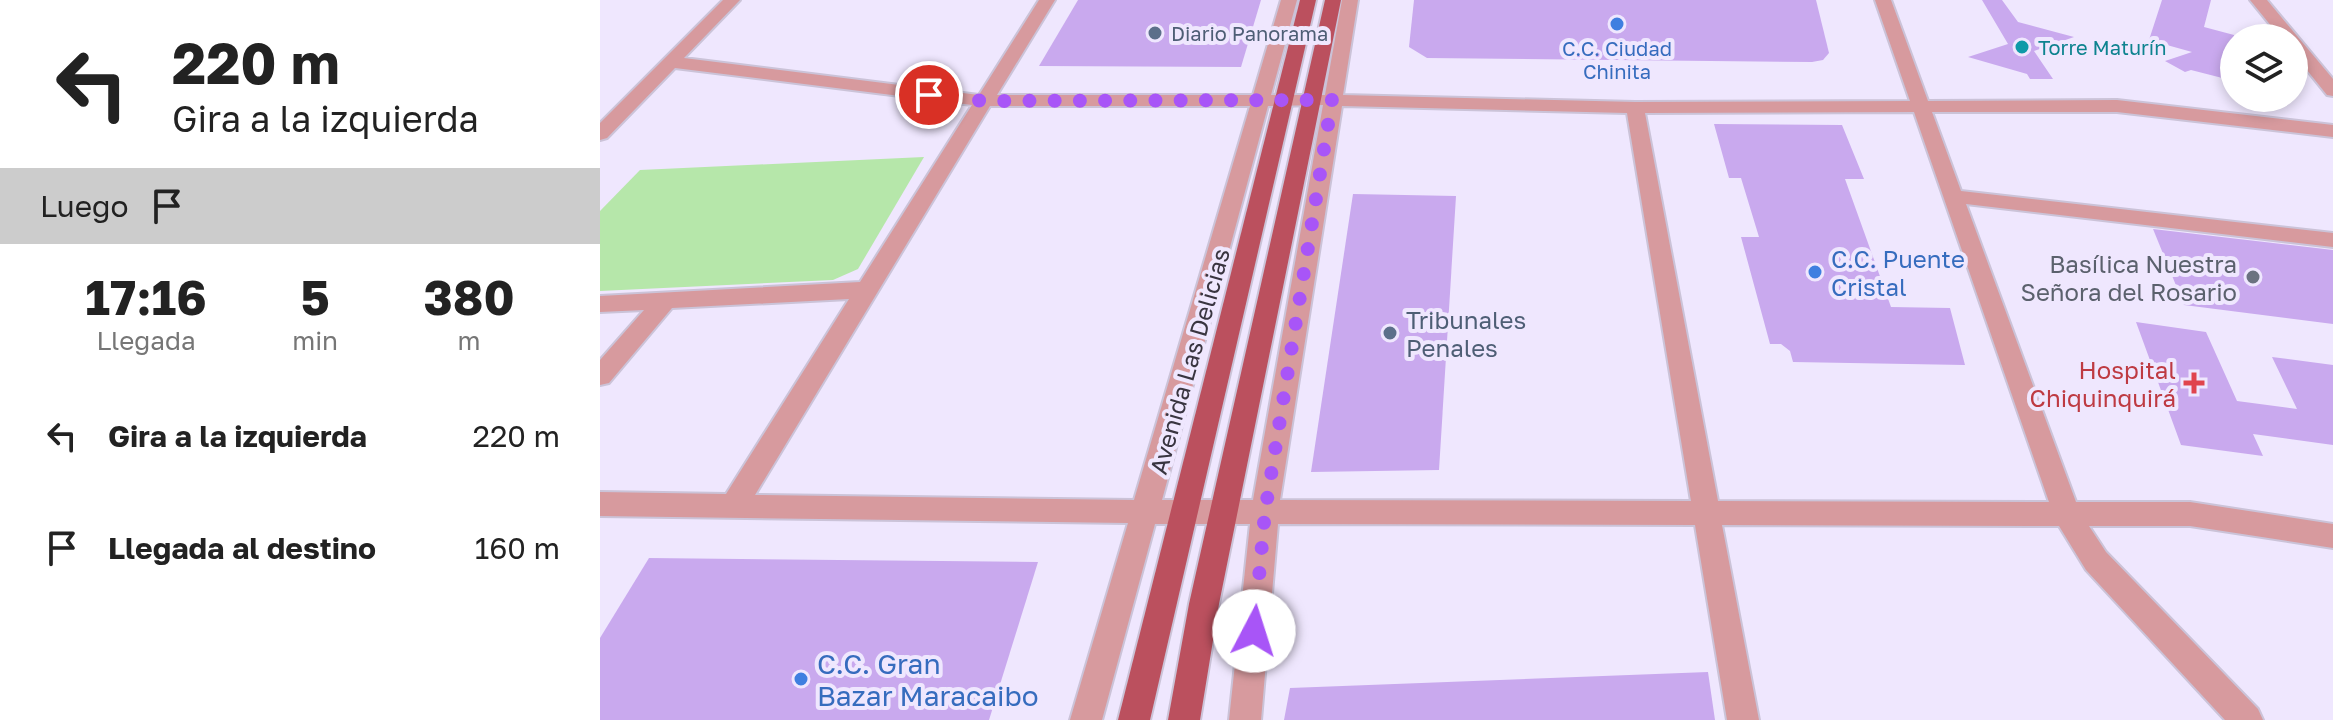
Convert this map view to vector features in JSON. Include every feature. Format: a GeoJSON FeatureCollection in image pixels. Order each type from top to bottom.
{"type":"FeatureCollection","features":[{"type":"Feature","properties":{"kind":"main road","name":"Avenida Las Delicias"},"geometry":{"type":"LineString","coordinates":[[1134,720],[1184,512],[1273,101],[1308,0]]}},
{"type":"Feature","properties":{"kind":"main road"},"geometry":{"type":"LineString","coordinates":[[1184,720],[1224,512],[1323,100],[1333,0]]}},
{"type":"Feature","properties":{"kind":"main road"},"geometry":{"type":"LineString","coordinates":[[1196,720],[1204,604]]}},
{"type":"Feature","properties":{"kind":"main road"},"geometry":{"type":"LineString","coordinates":[[1118,720],[1157,621]]}},
{"type":"Feature","properties":{"kind":"street"},"geometry":{"type":"LineString","coordinates":[[600,134],[732,0]]}},
{"type":"Feature","properties":{"kind":"street"},"geometry":{"type":"LineString","coordinates":[[733,506],[1047,0]]}},
{"type":"Feature","properties":{"kind":"street","name":"Avenida Las Delicias"},"geometry":{"type":"LineString","coordinates":[[1086,720],[1273,101],[1289,0]]}},
{"type":"Feature","properties":{"kind":"street"},"geometry":{"type":"LineString","coordinates":[[1245,720],[1265,512],[1323,100],[1350,0]]}},
{"type":"Feature","properties":{"kind":"street"},"geometry":{"type":"LineString","coordinates":[[1883,0],[2067,514],[2096,561],[2247,720]]}},
{"type":"Feature","properties":{"kind":"street"},"geometry":{"type":"LineString","coordinates":[[2258,0],[2278,24]]}},
{"type":"Feature","properties":{"kind":"street"},"geometry":{"type":"LineString","coordinates":[[2308,60],[2333,91]]}},
{"type":"Feature","properties":{"kind":"street"},"geometry":{"type":"LineString","coordinates":[[671,62],[984,101],[1323,100],[1635,108],[2117,106],[2333,131]]}},
{"type":"Feature","properties":{"kind":"street"},"geometry":{"type":"LineString","coordinates":[[1635,108],[1743,720]]}},
{"type":"Feature","properties":{"kind":"street"},"geometry":{"type":"LineString","coordinates":[[1952,196],[1981,193],[2333,232]]}},
{"type":"Feature","properties":{"kind":"street"},"geometry":{"type":"LineString","coordinates":[[1952,196],[2333,240]]}},
{"type":"Feature","properties":{"kind":"street"},"geometry":{"type":"LineString","coordinates":[[600,304],[867,290]]}},
{"type":"Feature","properties":{"kind":"street"},"geometry":{"type":"LineString","coordinates":[[600,376],[665,301]]}},
{"type":"Feature","properties":{"kind":"street"},"geometry":{"type":"LineString","coordinates":[[600,504],[1147,512],[2190,514],[2333,536]]}},
{"type":"Feature","properties":{"kind":"green space"},"geometry":{"type":"Polygon","coordinates":[[[924,157],[858,269],[833,280],[600,291],[600,211],[640,170],[924,157]]]}},
{"type":"Feature","properties":{"kind":"building","name":"Diario Panorama"},"geometry":{"type":"Polygon","coordinates":[[[1078,0],[1261,0],[1241,67],[1039,66],[1078,0]]]}},
{"type":"Feature","properties":{"kind":"building","name":"C.C. Ciudad Chinita"},"geometry":{"type":"Polygon","coordinates":[[[1414,0],[1816,0],[1829,53],[1823,60],[1812,62],[1427,58],[1409,47],[1414,0]]]}},
{"type":"Feature","properties":{"kind":"building"},"geometry":{"type":"Polygon","coordinates":[[[1982,0],[2002,0],[2018,22],[2074,37],[2034,51],[2053,79],[2030,79],[2027,74],[1968,57],[2008,44],[1982,0]]]}},
{"type":"Feature","properties":{"kind":"building"},"geometry":{"type":"Polygon","coordinates":[[[2162,0],[2211,0],[2204,27],[2220,31],[2220,77],[2191,70],[2185,72],[2165,61],[2192,52],[2149,40],[2162,0]]]}},
{"type":"Feature","properties":{"kind":"building","name":"C.C. Puente Cristal"},"geometry":{"type":"Polygon","coordinates":[[[1714,124],[1842,125],[1864,179],[1845,179],[1891,307],[1950,308],[1965,365],[1793,362],[1790,351],[1781,344],[1770,344],[1741,237],[1759,237],[1741,178],[1729,178],[1714,124]]]}},
{"type":"Feature","properties":{"kind":"building","name":"Tribunales Penales"},"geometry":{"type":"Polygon","coordinates":[[[1353,194],[1456,196],[1439,470],[1311,472],[1353,194]]]}},
{"type":"Feature","properties":{"kind":"building","name":"Basílica Nuestra Señora del Rosario"},"geometry":{"type":"Polygon","coordinates":[[[2153,229],[2333,250],[2333,324],[2184,305],[2153,229]]]}},
{"type":"Feature","properties":{"kind":"building","name":"Hospital Chiquinquirá"},"geometry":{"type":"Polygon","coordinates":[[[2136,322],[2206,332],[2237,401],[2297,409],[2272,357],[2333,365],[2333,445],[2253,434],[2263,456],[2181,445],[2136,322]]]}},
{"type":"Feature","properties":{"kind":"building","name":"C.C. Gran Bazar Maracaibo"},"geometry":{"type":"Polygon","coordinates":[[[649,558],[1038,562],[989,720],[600,720],[600,638],[649,558]]]}},
{"type":"Feature","properties":{"kind":"building"},"geometry":{"type":"Polygon","coordinates":[[[1708,672],[1715,720],[1284,720],[1290,688],[1708,672]]]}},
{"type":"Feature","properties":{"kind":"place","name":"C.C. Ciudad Chinita"},"geometry":{"type":"Point","coordinates":[1617,24]}},
{"type":"Feature","properties":{"kind":"place","name":"Diario Panorama"},"geometry":{"type":"Point","coordinates":[1155,33]}},
{"type":"Feature","properties":{"kind":"place","name":"Torre Maturín"},"geometry":{"type":"Point","coordinates":[2022,47]}},
{"type":"Feature","properties":{"kind":"place","name":"C.C. Puente Cristal"},"geometry":{"type":"Point","coordinates":[1815,272]}},
{"type":"Feature","properties":{"kind":"place","name":"Basílica Nuestra Señora del Rosario"},"geometry":{"type":"Point","coordinates":[2253,277]}},
{"type":"Feature","properties":{"kind":"place","name":"Tribunales Penales"},"geometry":{"type":"Point","coordinates":[1390,333]}},
{"type":"Feature","properties":{"kind":"place","name":"Hospital Chiquinquirá"},"geometry":{"type":"Point","coordinates":[2194,383]}},
{"type":"Feature","properties":{"kind":"place","name":"C.C. Gran Bazar Maracaibo"},"geometry":{"type":"Point","coordinates":[801,679]}},
{"type":"Feature","properties":{"kind":"route"},"geometry":{"type":"LineString","coordinates":[[929,95],[984,101],[1332,100],[1265,512],[1254,631]]}}]}
